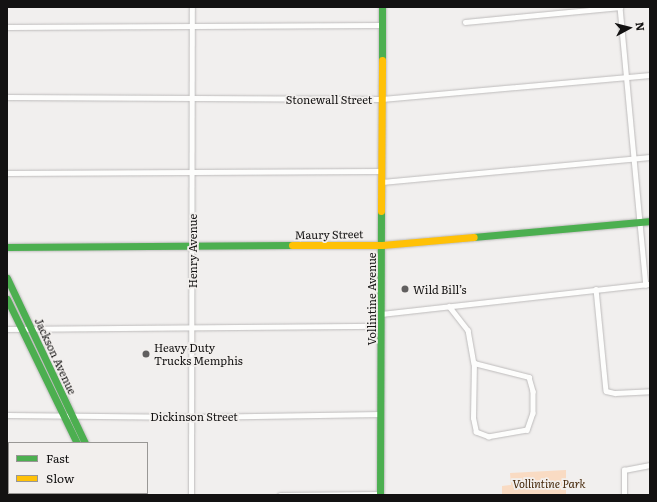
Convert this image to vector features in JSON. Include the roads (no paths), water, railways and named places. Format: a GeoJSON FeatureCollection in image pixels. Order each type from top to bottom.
{"type":"FeatureCollection","features":[{"type":"Feature","properties":{"kind":"street","name":"Henry Avenue"},"geometry":{"type":"LineString","coordinates":[[191,495],[193,417],[192,7]]}},
{"type":"Feature","properties":{"kind":"street","name":"Vollintine Avenue"},"geometry":{"type":"LineString","coordinates":[[380,495],[382,414],[382,7]]}},
{"type":"Feature","properties":{"kind":"street"},"geometry":{"type":"LineString","coordinates":[[382,314],[596,289],[648,285],[633,159],[628,77],[620,7],[465,22]]}},
{"type":"Feature","properties":{"kind":"street"},"geometry":{"type":"LineString","coordinates":[[7,27],[382,24]]}},
{"type":"Feature","properties":{"kind":"street","name":"Stonewall Street"},"geometry":{"type":"LineString","coordinates":[[7,97],[382,99],[650,74]]}},
{"type":"Feature","properties":{"kind":"street"},"geometry":{"type":"LineString","coordinates":[[382,182],[650,158]]}},
{"type":"Feature","properties":{"kind":"street"},"geometry":{"type":"LineString","coordinates":[[7,173],[381,171]]}},
{"type":"Feature","properties":{"kind":"street","name":"Maury Street"},"geometry":{"type":"LineString","coordinates":[[7,248],[382,245],[650,221]]}},
{"type":"Feature","properties":{"kind":"street","name":"Jackson Avenue"},"geometry":{"type":"LineString","coordinates":[[7,278],[85,442]]}},
{"type":"Feature","properties":{"kind":"street"},"geometry":{"type":"LineString","coordinates":[[596,289],[606,391],[615,393],[650,391]]}},
{"type":"Feature","properties":{"kind":"street","name":"Jackson Avenue"},"geometry":{"type":"LineString","coordinates":[[7,299],[76,442]]}},
{"type":"Feature","properties":{"kind":"street"},"geometry":{"type":"LineString","coordinates":[[449,306],[468,330],[474,363],[473,418],[476,432],[489,437],[528,430],[533,414],[533,391],[529,377],[474,363]]}},
{"type":"Feature","properties":{"kind":"street"},"geometry":{"type":"LineString","coordinates":[[7,329],[192,329],[381,326]]}},
{"type":"Feature","properties":{"kind":"street","name":"Dickinson Street"},"geometry":{"type":"LineString","coordinates":[[7,415],[193,417],[382,414]]}},
{"type":"Feature","properties":{"kind":"street"},"geometry":{"type":"LineString","coordinates":[[624,495],[624,470],[650,465]]}},
{"type":"Feature","properties":{"kind":"street"},"geometry":{"type":"LineString","coordinates":[[280,495],[380,495]]}},
{"type":"Feature","properties":{"kind":"place","name":"Wild Bill’s"},"geometry":{"type":"Point","coordinates":[405,289]}},
{"type":"Feature","properties":{"kind":"place","name":"Heavy Duty Trucks Memphis"},"geometry":{"type":"Point","coordinates":[146,354]}},
{"type":"Feature","properties":{"kind":"park label","name":"Vollintine Park"},"geometry":{"type":"Point","coordinates":[549,483]}}]}
